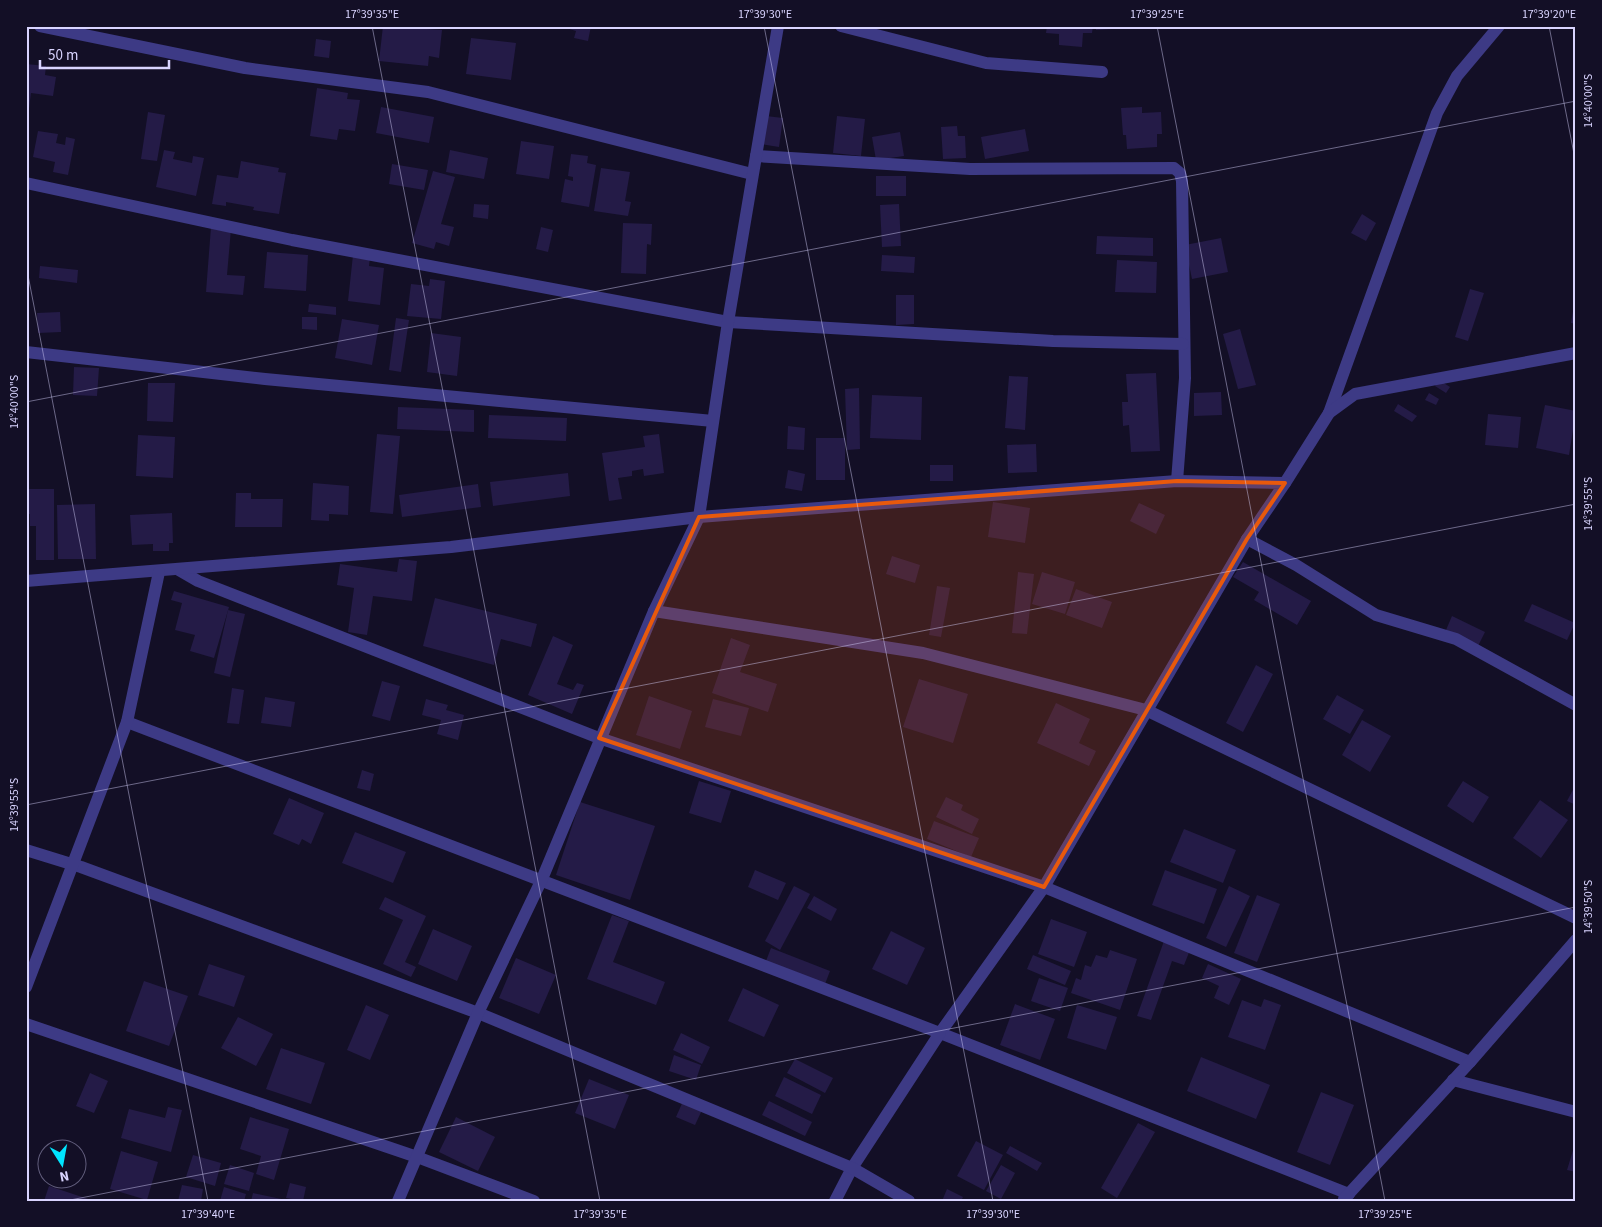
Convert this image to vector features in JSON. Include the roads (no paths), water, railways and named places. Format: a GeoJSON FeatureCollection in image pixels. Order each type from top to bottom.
{"type":"FeatureCollection","features":[{"type":"Feature","properties":{"kind":"street"},"geometry":{"type":"LineString","coordinates":[[40,26],[244,68],[428,92],[752,174]]}},
{"type":"Feature","properties":{"kind":"street"},"geometry":{"type":"LineString","coordinates":[[398,1201],[478,1013],[542,879],[599,738],[654,611],[699,517],[712,421],[778,26]]}},
{"type":"Feature","properties":{"kind":"street"},"geometry":{"type":"LineString","coordinates":[[841,26],[986,63],[1102,72]]}},
{"type":"Feature","properties":{"kind":"street"},"geometry":{"type":"LineString","coordinates":[[835,1201],[852,1168],[940,1033],[1044,887],[1247,539],[1329,413],[1437,114],[1457,76],[1499,26]]}},
{"type":"Feature","properties":{"kind":"street"},"geometry":{"type":"LineString","coordinates":[[756,156],[970,169],[1174,168],[1180,173],[1182,181],[1185,378],[1177,481]]}},
{"type":"Feature","properties":{"kind":"street"},"geometry":{"type":"LineString","coordinates":[[26,183],[292,240],[728,322],[1053,341],[1183,344]]}},
{"type":"Feature","properties":{"kind":"street"},"geometry":{"type":"LineString","coordinates":[[26,352],[265,379],[712,421]]}},
{"type":"Feature","properties":{"kind":"street"},"geometry":{"type":"LineString","coordinates":[[1329,413],[1346,398],[1364,391],[1576,353]]}},
{"type":"Feature","properties":{"kind":"street"},"geometry":{"type":"LineString","coordinates":[[26,582],[451,547],[699,517],[1177,481],[1285,483]]}},
{"type":"Feature","properties":{"kind":"street"},"geometry":{"type":"LineString","coordinates":[[1247,539],[1296,565],[1376,615],[1456,639],[1576,705]]}},
{"type":"Feature","properties":{"kind":"street"},"geometry":{"type":"LineString","coordinates":[[179,570],[198,581],[599,738],[1044,887],[1470,1062]]}},
{"type":"Feature","properties":{"kind":"street"},"geometry":{"type":"LineString","coordinates":[[26,986],[127,722],[159,572]]}},
{"type":"Feature","properties":{"kind":"street"},"geometry":{"type":"LineString","coordinates":[[654,611],[923,653],[1146,710],[1576,918]]}},
{"type":"Feature","properties":{"kind":"street"},"geometry":{"type":"LineString","coordinates":[[127,722],[542,879],[940,1033],[1346,1197],[1470,1062],[1576,940]]}},
{"type":"Feature","properties":{"kind":"street"},"geometry":{"type":"LineString","coordinates":[[26,850],[72,864],[478,1013],[852,1168],[909,1201]]}},
{"type":"Feature","properties":{"kind":"street"},"geometry":{"type":"LineString","coordinates":[[26,1024],[417,1158],[534,1201]]}},
{"type":"Feature","properties":{"kind":"street"},"geometry":{"type":"LineString","coordinates":[[1453,1080],[1576,1112]]}}]}
